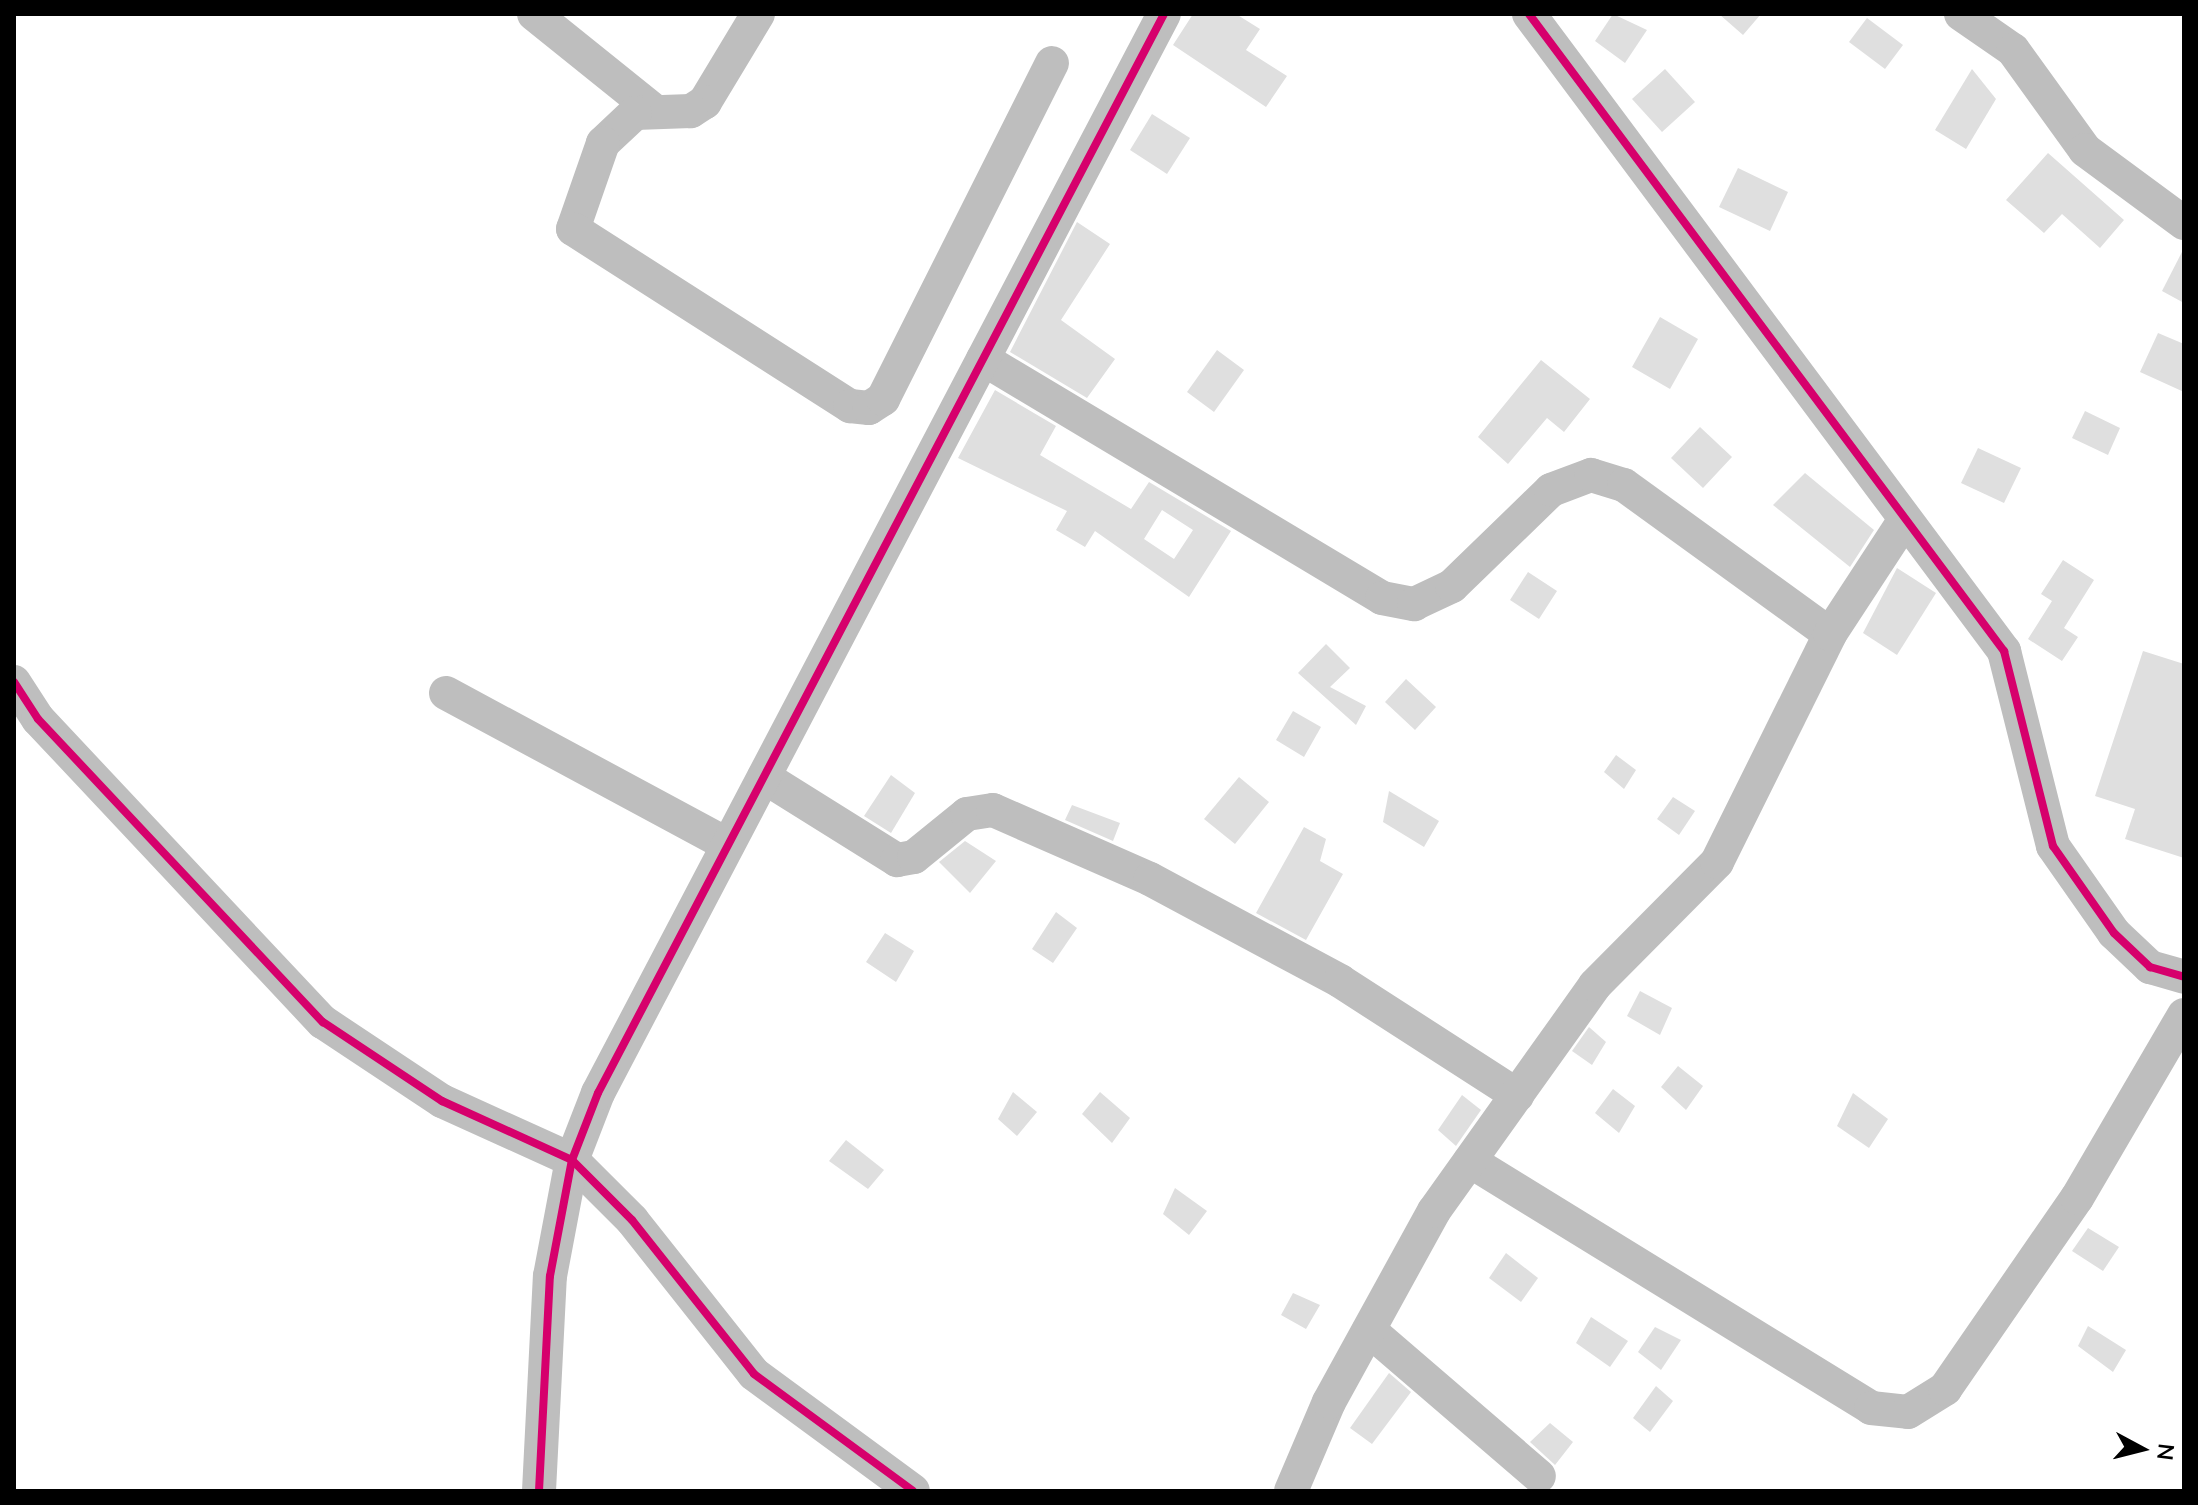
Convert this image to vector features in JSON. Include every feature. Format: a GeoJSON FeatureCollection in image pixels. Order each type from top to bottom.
{"type":"FeatureCollection","features":[{"type":"Feature","properties":{"kind":"street"},"geometry":{"type":"LineString","coordinates":[[534,14],[651,108],[691,111],[705,102],[758,14]]}},
{"type":"Feature","properties":{"kind":"street"},"geometry":{"type":"LineString","coordinates":[[539,1491],[550,1276],[572,1160],[598,1093],[1164,14]]}},
{"type":"Feature","properties":{"kind":"street"},"geometry":{"type":"LineString","coordinates":[[1529,14],[1904,521],[2004,651],[2053,846],[2114,933],[2150,967],[2184,977]]}},
{"type":"Feature","properties":{"kind":"street"},"geometry":{"type":"LineString","coordinates":[[1961,14],[2013,50],[2085,150],[2184,223]]}},
{"type":"Feature","properties":{"kind":"street"},"geometry":{"type":"LineString","coordinates":[[651,108],[603,143],[575,210],[577,236],[850,406],[869,408],[883,399],[924,326],[1052,63]]}},
{"type":"Feature","properties":{"kind":"street"},"geometry":{"type":"LineString","coordinates":[[983,359],[1382,598],[1414,604],[1452,586],[1551,490],[1591,475],[1624,485],[1830,634]]}},
{"type":"Feature","properties":{"kind":"street"},"geometry":{"type":"LineString","coordinates":[[1291,1491],[1369,1330],[1470,1161],[1595,985],[1717,862],[1830,634],[1904,521]]}},
{"type":"Feature","properties":{"kind":"street"},"geometry":{"type":"LineString","coordinates":[[14,682],[38,719],[323,1022],[442,1101],[572,1160],[632,1220],[754,1374],[913,1491]]}},
{"type":"Feature","properties":{"kind":"street"},"geometry":{"type":"LineString","coordinates":[[446,693],[728,845]]}},
{"type":"Feature","properties":{"kind":"street"},"geometry":{"type":"LineString","coordinates":[[764,777],[897,860],[914,857],[967,814],[993,810],[1150,879],[1340,981],[1517,1095]]}},
{"type":"Feature","properties":{"kind":"street"},"geometry":{"type":"LineString","coordinates":[[1470,1161],[1871,1408],[1908,1412],[1945,1389],[2077,1198],[2184,1015]]}},
{"type":"Feature","properties":{"kind":"street"},"geometry":{"type":"LineString","coordinates":[[1369,1330],[1539,1476]]}},
{"type":"Feature","properties":{"kind":"building"},"geometry":{"type":"Polygon","coordinates":[[[1193,14],[1236,14],[1260,29],[1246,50],[1287,76],[1266,107],[1173,45],[1193,14]]]}},
{"type":"Feature","properties":{"kind":"building"},"geometry":{"type":"Polygon","coordinates":[[[1613,14],[1647,30],[1625,63],[1595,41],[1613,14]]]}},
{"type":"Feature","properties":{"kind":"building"},"geometry":{"type":"Polygon","coordinates":[[[1719,14],[1761,14],[1743,35],[1719,14]]]}},
{"type":"Feature","properties":{"kind":"building"},"geometry":{"type":"Polygon","coordinates":[[[1867,18],[1903,45],[1885,69],[1849,42],[1867,18]]]}},
{"type":"Feature","properties":{"kind":"building"},"geometry":{"type":"Polygon","coordinates":[[[1665,69],[1695,102],[1662,132],[1632,99],[1665,69]]]}},
{"type":"Feature","properties":{"kind":"building"},"geometry":{"type":"Polygon","coordinates":[[[1972,69],[1996,99],[1966,149],[1935,130],[1972,69]]]}},
{"type":"Feature","properties":{"kind":"building"},"geometry":{"type":"Polygon","coordinates":[[[1152,114],[1190,138],[1167,174],[1130,150],[1152,114]]]}},
{"type":"Feature","properties":{"kind":"building"},"geometry":{"type":"Polygon","coordinates":[[[2048,153],[2124,220],[2100,248],[2062,214],[2044,233],[2006,200],[2048,153]]]}},
{"type":"Feature","properties":{"kind":"building"},"geometry":{"type":"Polygon","coordinates":[[[1738,168],[1788,192],[1770,231],[1719,207],[1738,168]]]}},
{"type":"Feature","properties":{"kind":"building"},"geometry":{"type":"Polygon","coordinates":[[[1077,222],[1110,244],[1061,320],[1115,359],[1087,398],[1010,352],[1077,222]]]}},
{"type":"Feature","properties":{"kind":"building"},"geometry":{"type":"Polygon","coordinates":[[[2184,248],[2184,303],[2162,291],[2184,248]]]}},
{"type":"Feature","properties":{"kind":"building"},"geometry":{"type":"Polygon","coordinates":[[[1660,317],[1698,339],[1670,389],[1632,367],[1660,317]]]}},
{"type":"Feature","properties":{"kind":"building"},"geometry":{"type":"Polygon","coordinates":[[[2158,333],[2184,344],[2184,392],[2140,372],[2158,333]]]}},
{"type":"Feature","properties":{"kind":"building"},"geometry":{"type":"Polygon","coordinates":[[[1217,350],[1244,370],[1214,412],[1187,392],[1217,350]]]}},
{"type":"Feature","properties":{"kind":"building"},"geometry":{"type":"Polygon","coordinates":[[[1541,360],[1590,399],[1564,432],[1547,418],[1508,464],[1478,437],[1541,360]]]}},
{"type":"Feature","properties":{"kind":"building"},"geometry":{"type":"Polygon","coordinates":[[[995,390],[1056,426],[1040,455],[1131,509],[1149,482],[1231,531],[1189,597],[1095,531],[1085,547],[1056,530],[1067,511],[958,458],[995,390]],[[1162,510],[1144,539],[1174,559],[1193,530],[1162,510]]]}},
{"type":"Feature","properties":{"kind":"building"},"geometry":{"type":"Polygon","coordinates":[[[2085,411],[2120,428],[2108,455],[2072,438],[2085,411]]]}},
{"type":"Feature","properties":{"kind":"building"},"geometry":{"type":"Polygon","coordinates":[[[1700,427],[1732,457],[1703,488],[1671,458],[1700,427]]]}},
{"type":"Feature","properties":{"kind":"building"},"geometry":{"type":"Polygon","coordinates":[[[1978,448],[2021,468],[2004,503],[1961,483],[1978,448]]]}},
{"type":"Feature","properties":{"kind":"building"},"geometry":{"type":"Polygon","coordinates":[[[1805,473],[1874,530],[1850,567],[1773,505],[1805,473]]]}},
{"type":"Feature","properties":{"kind":"building"},"geometry":{"type":"Polygon","coordinates":[[[2063,560],[2094,580],[2064,628],[2078,637],[2062,661],[2028,639],[2052,601],[2041,594],[2063,560]]]}},
{"type":"Feature","properties":{"kind":"building"},"geometry":{"type":"Polygon","coordinates":[[[1897,568],[1936,593],[1897,655],[1863,633],[1897,568]]]}},
{"type":"Feature","properties":{"kind":"building"},"geometry":{"type":"Polygon","coordinates":[[[1528,572],[1557,591],[1539,619],[1510,600],[1528,572]]]}},
{"type":"Feature","properties":{"kind":"building"},"geometry":{"type":"Polygon","coordinates":[[[1326,644],[1350,668],[1330,687],[1366,706],[1356,725],[1298,673],[1326,644]]]}},
{"type":"Feature","properties":{"kind":"building"},"geometry":{"type":"Polygon","coordinates":[[[2143,651],[2184,664],[2184,858],[2125,839],[2135,809],[2095,796],[2143,651]]]}},
{"type":"Feature","properties":{"kind":"building"},"geometry":{"type":"Polygon","coordinates":[[[1406,679],[1436,707],[1415,730],[1385,702],[1406,679]]]}},
{"type":"Feature","properties":{"kind":"building"},"geometry":{"type":"Polygon","coordinates":[[[1293,711],[1321,727],[1304,757],[1276,740],[1293,711]]]}},
{"type":"Feature","properties":{"kind":"building"},"geometry":{"type":"Polygon","coordinates":[[[1616,755],[1636,770],[1624,789],[1604,772],[1616,755]]]}},
{"type":"Feature","properties":{"kind":"building"},"geometry":{"type":"Polygon","coordinates":[[[891,775],[915,793],[891,833],[864,816],[891,775]]]}},
{"type":"Feature","properties":{"kind":"building"},"geometry":{"type":"Polygon","coordinates":[[[1239,777],[1269,802],[1235,844],[1204,819],[1239,777]]]}},
{"type":"Feature","properties":{"kind":"building"},"geometry":{"type":"Polygon","coordinates":[[[1389,791],[1439,821],[1424,847],[1383,822],[1389,791]]]}},
{"type":"Feature","properties":{"kind":"building"},"geometry":{"type":"Polygon","coordinates":[[[1673,797],[1695,811],[1679,835],[1657,819],[1673,797]]]}},
{"type":"Feature","properties":{"kind":"building"},"geometry":{"type":"Polygon","coordinates":[[[1072,805],[1120,823],[1113,841],[1065,820],[1072,805]]]}},
{"type":"Feature","properties":{"kind":"building"},"geometry":{"type":"Polygon","coordinates":[[[1304,827],[1326,839],[1320,861],[1343,874],[1306,940],[1256,913],[1304,827]]]}},
{"type":"Feature","properties":{"kind":"building"},"geometry":{"type":"Polygon","coordinates":[[[965,841],[996,861],[970,893],[939,862],[965,841]]]}},
{"type":"Feature","properties":{"kind":"building"},"geometry":{"type":"Polygon","coordinates":[[[1056,912],[1077,928],[1053,963],[1032,949],[1056,912]]]}},
{"type":"Feature","properties":{"kind":"building"},"geometry":{"type":"Polygon","coordinates":[[[885,933],[914,951],[896,982],[866,962],[885,933]]]}},
{"type":"Feature","properties":{"kind":"building"},"geometry":{"type":"Polygon","coordinates":[[[1640,991],[1672,1008],[1660,1035],[1627,1016],[1640,991]]]}},
{"type":"Feature","properties":{"kind":"building"},"geometry":{"type":"Polygon","coordinates":[[[1589,1027],[1606,1042],[1592,1065],[1572,1051],[1589,1027]]]}},
{"type":"Feature","properties":{"kind":"building"},"geometry":{"type":"Polygon","coordinates":[[[1678,1066],[1703,1086],[1686,1110],[1661,1087],[1678,1066]]]}},
{"type":"Feature","properties":{"kind":"building"},"geometry":{"type":"Polygon","coordinates":[[[1613,1089],[1635,1106],[1619,1133],[1595,1113],[1613,1089]]]}},
{"type":"Feature","properties":{"kind":"building"},"geometry":{"type":"Polygon","coordinates":[[[1013,1092],[1037,1112],[1017,1136],[998,1119],[1013,1092]]]}},
{"type":"Feature","properties":{"kind":"building"},"geometry":{"type":"Polygon","coordinates":[[[1100,1092],[1130,1118],[1112,1143],[1082,1114],[1100,1092]]]}},
{"type":"Feature","properties":{"kind":"building"},"geometry":{"type":"Polygon","coordinates":[[[1853,1093],[1888,1119],[1869,1148],[1837,1126],[1853,1093]]]}},
{"type":"Feature","properties":{"kind":"building"},"geometry":{"type":"Polygon","coordinates":[[[1462,1095],[1481,1110],[1456,1146],[1438,1130],[1462,1095]]]}},
{"type":"Feature","properties":{"kind":"building"},"geometry":{"type":"Polygon","coordinates":[[[846,1140],[884,1170],[868,1189],[829,1161],[846,1140]]]}},
{"type":"Feature","properties":{"kind":"building"},"geometry":{"type":"Polygon","coordinates":[[[1175,1188],[1207,1211],[1189,1235],[1163,1214],[1175,1188]]]}},
{"type":"Feature","properties":{"kind":"building"},"geometry":{"type":"Polygon","coordinates":[[[2088,1228],[2119,1247],[2103,1271],[2072,1251],[2088,1228]]]}},
{"type":"Feature","properties":{"kind":"building"},"geometry":{"type":"Polygon","coordinates":[[[1506,1253],[1538,1278],[1521,1302],[1489,1278],[1506,1253]]]}},
{"type":"Feature","properties":{"kind":"building"},"geometry":{"type":"Polygon","coordinates":[[[1293,1293],[1320,1305],[1306,1329],[1281,1315],[1293,1293]]]}},
{"type":"Feature","properties":{"kind":"building"},"geometry":{"type":"Polygon","coordinates":[[[1591,1317],[1628,1341],[1610,1367],[1576,1343],[1591,1317]]]}},
{"type":"Feature","properties":{"kind":"building"},"geometry":{"type":"Polygon","coordinates":[[[2088,1326],[2126,1350],[2113,1372],[2078,1346],[2088,1326]]]}},
{"type":"Feature","properties":{"kind":"building"},"geometry":{"type":"Polygon","coordinates":[[[1655,1327],[1681,1340],[1661,1370],[1638,1352],[1655,1327]]]}},
{"type":"Feature","properties":{"kind":"building"},"geometry":{"type":"Polygon","coordinates":[[[1389,1373],[1411,1392],[1372,1444],[1350,1428],[1389,1373]]]}},
{"type":"Feature","properties":{"kind":"building"},"geometry":{"type":"Polygon","coordinates":[[[1656,1386],[1673,1401],[1650,1432],[1633,1418],[1656,1386]]]}},
{"type":"Feature","properties":{"kind":"building"},"geometry":{"type":"Polygon","coordinates":[[[1550,1423],[1573,1442],[1555,1465],[1530,1442],[1550,1423]]]}},
{"type":"Feature","properties":{"kind":"cycle path"},"geometry":{"type":"LineString","coordinates":[[539,1491],[550,1276],[572,1160],[598,1093],[1164,14]]}},
{"type":"Feature","properties":{"kind":"cycle path"},"geometry":{"type":"LineString","coordinates":[[1529,14],[2004,651],[2053,846],[2114,933],[2150,967],[2184,977]]}},
{"type":"Feature","properties":{"kind":"cycle path"},"geometry":{"type":"LineString","coordinates":[[14,682],[38,719],[323,1022],[442,1101],[572,1160],[632,1220],[754,1374],[913,1491]]}}]}
